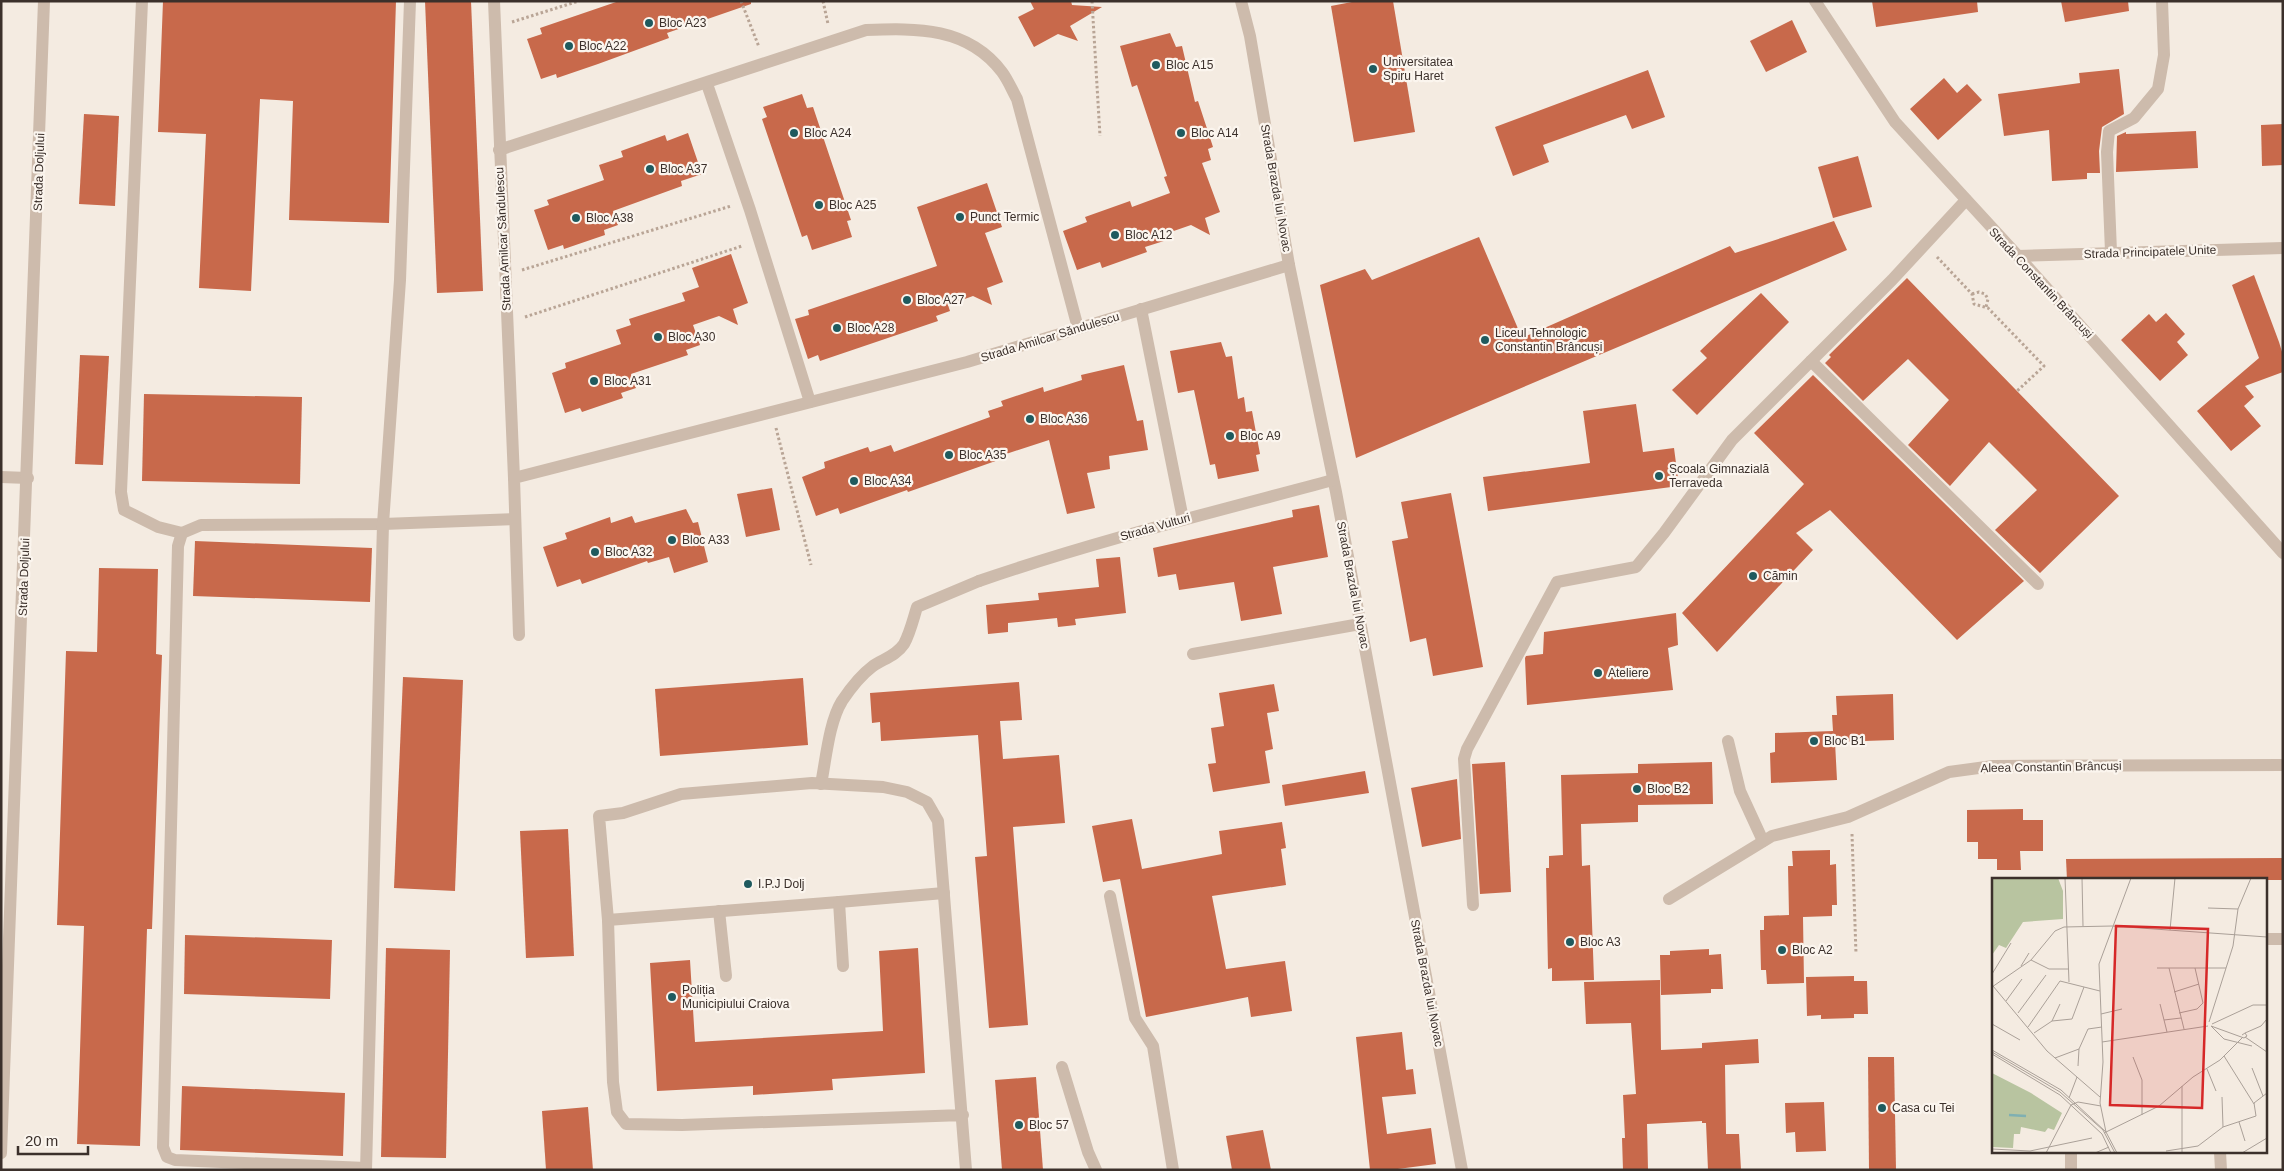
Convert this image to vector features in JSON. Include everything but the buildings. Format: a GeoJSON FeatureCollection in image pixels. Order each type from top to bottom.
{"type":"FeatureCollection","features":[{"type":"Feature","properties":{"kind":"street","name":"Strada Doljului"},"geometry":{"type":"LineString","coordinates":[[1,1153],[28,478],[44,1]]}},
{"type":"Feature","properties":{"kind":"street"},"geometry":{"type":"LineString","coordinates":[[142,1],[121,492],[124,510],[158,527],[182,533],[201,525],[383,524],[515,519]]}},
{"type":"Feature","properties":{"kind":"street"},"geometry":{"type":"LineString","coordinates":[[182,533],[178,546],[163,1147],[167,1157],[174,1160],[366,1169],[383,524],[400,280],[410,1]]}},
{"type":"Feature","properties":{"kind":"street","name":"Strada Amilcar Săndulescu"},"geometry":{"type":"LineString","coordinates":[[494,1],[519,635]]}},
{"type":"Feature","properties":{"kind":"street","name":"Strada Brazda lui Novac"},"geometry":{"type":"LineString","coordinates":[[1241,1],[1250,36],[1289,265],[1333,480],[1462,1170]]}},
{"type":"Feature","properties":{"kind":"street","name":"Strada Constantin Brâncuși"},"geometry":{"type":"LineString","coordinates":[[1815,1],[1895,122],[2018,256],[2283,553]]}},
{"type":"Feature","properties":{"kind":"street"},"geometry":{"type":"LineString","coordinates":[[2111,252],[2109,131],[2134,118],[2158,89],[2164,55],[2162,1]]}},
{"type":"Feature","properties":{"kind":"street"},"geometry":{"type":"LineString","coordinates":[[499,150],[707,84],[866,30],[903,29],[939,32],[976,46],[1002,72],[1017,99],[1078,328]]}},
{"type":"Feature","properties":{"kind":"street"},"geometry":{"type":"LineString","coordinates":[[707,84],[760,240],[810,402]]}},
{"type":"Feature","properties":{"kind":"street"},"geometry":{"type":"LineString","coordinates":[[1473,906],[1464,759],[1467,749],[1557,582],[1636,567],[1664,533],[1732,440],[1892,280],[1966,200]]}},
{"type":"Feature","properties":{"kind":"street","name":"Strada Principatele Unite"},"geometry":{"type":"LineString","coordinates":[[2018,256],[2283,248]]}},
{"type":"Feature","properties":{"kind":"street","name":"Strada Amilcar Săndulescu"},"geometry":{"type":"LineString","coordinates":[[514,478],[967,362],[1289,265]]}},
{"type":"Feature","properties":{"kind":"street"},"geometry":{"type":"LineString","coordinates":[[1141,309],[1183,519]]}},
{"type":"Feature","properties":{"kind":"street"},"geometry":{"type":"LineString","coordinates":[[1811,362],[2038,584]]}},
{"type":"Feature","properties":{"kind":"street"},"geometry":{"type":"LineString","coordinates":[[1,477],[28,478]]}},
{"type":"Feature","properties":{"kind":"street","name":"Strada Vulturi"},"geometry":{"type":"LineString","coordinates":[[821,784],[830,734],[841,703],[859,679],[874,665],[888,659],[903,646],[917,608],[979,581],[1036,562],[1183,519],[1333,480]]}},
{"type":"Feature","properties":{"kind":"street"},"geometry":{"type":"LineString","coordinates":[[1193,654],[1360,624]]}},
{"type":"Feature","properties":{"kind":"street"},"geometry":{"type":"LineString","coordinates":[[1728,741],[1740,791],[1763,842]]}},
{"type":"Feature","properties":{"kind":"street","name":"Aleea Constantin Brâncuși"},"geometry":{"type":"LineString","coordinates":[[1669,899],[1772,836],[1852,816],[1949,772],[1993,766],[2283,766]]}},
{"type":"Feature","properties":{"kind":"street"},"geometry":{"type":"LineString","coordinates":[[962,1115],[682,1125],[626,1124],[618,1112],[613,1082],[608,920],[599,816],[623,812],[681,794],[821,784],[883,787],[907,792],[927,802],[938,821],[962,1115],[966,1170]]}},
{"type":"Feature","properties":{"kind":"street"},"geometry":{"type":"LineString","coordinates":[[608,920],[944,893]]}},
{"type":"Feature","properties":{"kind":"street"},"geometry":{"type":"LineString","coordinates":[[1110,896],[1135,1018],[1153,1046],[1173,1170]]}},
{"type":"Feature","properties":{"kind":"street"},"geometry":{"type":"LineString","coordinates":[[839,902],[843,966]]}},
{"type":"Feature","properties":{"kind":"street"},"geometry":{"type":"LineString","coordinates":[[719,911],[726,976]]}},
{"type":"Feature","properties":{"kind":"street"},"geometry":{"type":"LineString","coordinates":[[2266,939],[2283,939]]}},
{"type":"Feature","properties":{"kind":"street"},"geometry":{"type":"LineString","coordinates":[[1062,1067],[1088,1152],[1096,1170]]}},
{"type":"Feature","properties":{"kind":"street"},"geometry":{"type":"LineString","coordinates":[[2071,1154],[2071,1170]]}},
{"type":"Feature","properties":{"kind":"street"},"geometry":{"type":"LineString","coordinates":[[2220,1154],[2221,1170]]}},
{"type":"Feature","properties":{"kind":"path"},"geometry":{"type":"LineString","coordinates":[[495,28],[579,1]]}},
{"type":"Feature","properties":{"kind":"path"},"geometry":{"type":"LineString","coordinates":[[741,1],[766,64]]}},
{"type":"Feature","properties":{"kind":"path"},"geometry":{"type":"LineString","coordinates":[[1092,1],[1100,136]]}},
{"type":"Feature","properties":{"kind":"path"},"geometry":{"type":"LineString","coordinates":[[505,276],[747,201]]}},
{"type":"Feature","properties":{"kind":"path"},"geometry":{"type":"LineString","coordinates":[[507,322],[760,240]]}},
{"type":"Feature","properties":{"kind":"path"},"geometry":{"type":"LineString","coordinates":[[1925,244],[1972,294],[1974,304],[1986,306],[2044,366],[2017,391]]}},
{"type":"Feature","properties":{"kind":"path"},"geometry":{"type":"LineString","coordinates":[[1972,294],[1979,292],[1985,294],[1988,299],[1986,306]]}},
{"type":"Feature","properties":{"kind":"path"},"geometry":{"type":"LineString","coordinates":[[772,411],[811,565]]}},
{"type":"Feature","properties":{"kind":"path"},"geometry":{"type":"LineString","coordinates":[[1852,816],[1856,954]]}},
{"type":"Feature","properties":{"kind":"place","name":"Bloc A23"},"geometry":{"type":"Point","coordinates":[649,23]}},
{"type":"Feature","properties":{"kind":"place","name":"Bloc A22"},"geometry":{"type":"Point","coordinates":[569,46]}},
{"type":"Feature","properties":{"kind":"place","name":"Bloc A15"},"geometry":{"type":"Point","coordinates":[1156,65]}},
{"type":"Feature","properties":{"kind":"place","name":"Universitatea Spiru Haret"},"geometry":{"type":"Point","coordinates":[1373,69]}},
{"type":"Feature","properties":{"kind":"place","name":"Bloc A24"},"geometry":{"type":"Point","coordinates":[794,133]}},
{"type":"Feature","properties":{"kind":"place","name":"Bloc A14"},"geometry":{"type":"Point","coordinates":[1181,133]}},
{"type":"Feature","properties":{"kind":"place","name":"Bloc A37"},"geometry":{"type":"Point","coordinates":[650,169]}},
{"type":"Feature","properties":{"kind":"place","name":"Bloc A25"},"geometry":{"type":"Point","coordinates":[819,205]}},
{"type":"Feature","properties":{"kind":"place","name":"Punct Termic"},"geometry":{"type":"Point","coordinates":[960,217]}},
{"type":"Feature","properties":{"kind":"place","name":"Bloc A38"},"geometry":{"type":"Point","coordinates":[576,218]}},
{"type":"Feature","properties":{"kind":"place","name":"Bloc A12"},"geometry":{"type":"Point","coordinates":[1115,235]}},
{"type":"Feature","properties":{"kind":"place","name":"Bloc A27"},"geometry":{"type":"Point","coordinates":[907,300]}},
{"type":"Feature","properties":{"kind":"place","name":"Bloc A28"},"geometry":{"type":"Point","coordinates":[837,328]}},
{"type":"Feature","properties":{"kind":"place","name":"Bloc A30"},"geometry":{"type":"Point","coordinates":[658,337]}},
{"type":"Feature","properties":{"kind":"place","name":"Liceul Tehnologic Constantin Brâncuși"},"geometry":{"type":"Point","coordinates":[1485,340]}},
{"type":"Feature","properties":{"kind":"place","name":"Bloc A31"},"geometry":{"type":"Point","coordinates":[594,381]}},
{"type":"Feature","properties":{"kind":"place","name":"Bloc A36"},"geometry":{"type":"Point","coordinates":[1030,419]}},
{"type":"Feature","properties":{"kind":"place","name":"Bloc A9"},"geometry":{"type":"Point","coordinates":[1230,436]}},
{"type":"Feature","properties":{"kind":"place","name":"Bloc A35"},"geometry":{"type":"Point","coordinates":[949,455]}},
{"type":"Feature","properties":{"kind":"place","name":"Școala Gimnazială Terraveda"},"geometry":{"type":"Point","coordinates":[1659,476]}},
{"type":"Feature","properties":{"kind":"place","name":"Bloc A34"},"geometry":{"type":"Point","coordinates":[854,481]}},
{"type":"Feature","properties":{"kind":"place","name":"Bloc A33"},"geometry":{"type":"Point","coordinates":[672,540]}},
{"type":"Feature","properties":{"kind":"place","name":"Bloc A32"},"geometry":{"type":"Point","coordinates":[595,552]}},
{"type":"Feature","properties":{"kind":"place","name":"Cămin"},"geometry":{"type":"Point","coordinates":[1753,576]}},
{"type":"Feature","properties":{"kind":"place","name":"Ateliere"},"geometry":{"type":"Point","coordinates":[1598,673]}},
{"type":"Feature","properties":{"kind":"place","name":"Bloc B1"},"geometry":{"type":"Point","coordinates":[1814,741]}},
{"type":"Feature","properties":{"kind":"place","name":"Bloc B2"},"geometry":{"type":"Point","coordinates":[1637,789]}},
{"type":"Feature","properties":{"kind":"place","name":"I.P.J Dolj"},"geometry":{"type":"Point","coordinates":[748,884]}},
{"type":"Feature","properties":{"kind":"place","name":"Bloc A3"},"geometry":{"type":"Point","coordinates":[1570,942]}},
{"type":"Feature","properties":{"kind":"place","name":"Bloc A2"},"geometry":{"type":"Point","coordinates":[1782,950]}},
{"type":"Feature","properties":{"kind":"place","name":"Poliția Municipiului Craiova"},"geometry":{"type":"Point","coordinates":[672,997]}},
{"type":"Feature","properties":{"kind":"place","name":"Casa cu Tei"},"geometry":{"type":"Point","coordinates":[1882,1108]}},
{"type":"Feature","properties":{"kind":"place","name":"Bloc 57"},"geometry":{"type":"Point","coordinates":[1019,1125]}}]}
